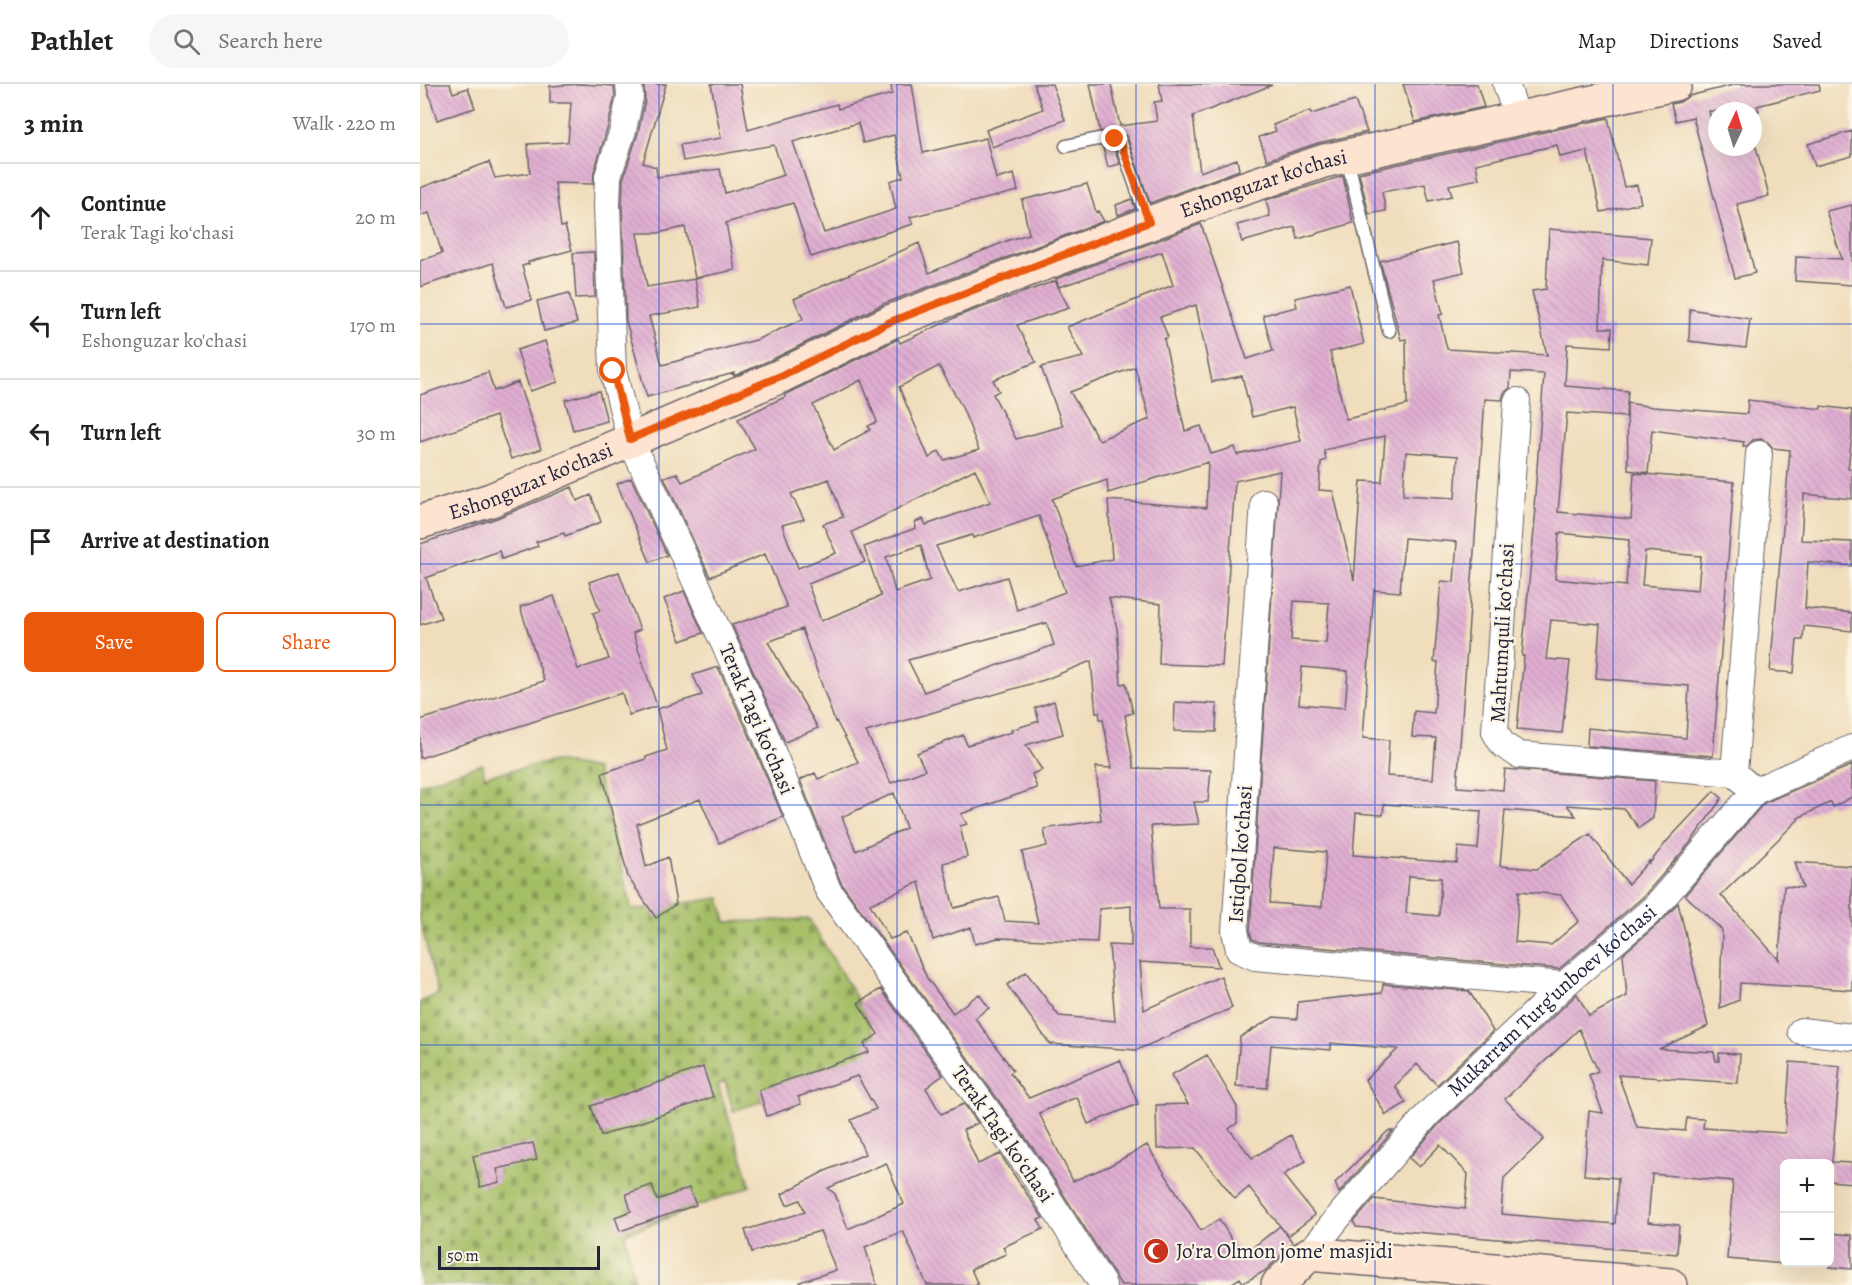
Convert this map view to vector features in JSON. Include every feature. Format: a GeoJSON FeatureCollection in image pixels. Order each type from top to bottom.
{"type":"FeatureCollection","features":[{"type":"Feature","properties":{"kind":"street","name":"Terak Tagi koʻchasi"},"geometry":{"type":"LineString","coordinates":[[629,84],[630,97],[623,130],[608,176],[607,204],[613,371],[630,439],[762,726],[828,890],[1031,1171],[1103,1285]]}},
{"type":"Feature","properties":{"kind":"street"},"geometry":{"type":"LineString","coordinates":[[1506,84],[1518,119]]}},
{"type":"Feature","properties":{"kind":"street","name":"Eshonguzar ko'chasi"},"geometry":{"type":"LineString","coordinates":[[420,522],[491,500],[783,375],[890,322],[1149,222],[1324,161],[1675,84]]}},
{"type":"Feature","properties":{"kind":"street","name":"Mahtumquli koʻchasi"},"geometry":{"type":"LineString","coordinates":[[1517,401],[1495,732],[1503,746],[1519,754],[1734,773]]}},
{"type":"Feature","properties":{"kind":"street"},"geometry":{"type":"LineString","coordinates":[[1755,791],[1734,773],[1759,454]]}},
{"type":"Feature","properties":{"kind":"street","name":"Istiqbol koʻchasi"},"geometry":{"type":"LineString","coordinates":[[1264,502],[1235,931],[1239,950],[1255,957],[1564,985]]}},
{"type":"Feature","properties":{"kind":"street","name":"Mukarram Turg'unboev ko'chasi"},"geometry":{"type":"LineString","coordinates":[[1278,1285],[1309,1254],[1429,1113],[1564,985],[1654,908],[1755,791],[1852,748]]}},
{"type":"Feature","properties":{"kind":"street"},"geometry":{"type":"LineString","coordinates":[[1802,1031],[1852,1037]]}},
{"type":"Feature","properties":{"kind":"street"},"geometry":{"type":"LineString","coordinates":[[1309,1254],[1670,1285]]}},
{"type":"Feature","properties":{"kind":"lane"},"geometry":{"type":"LineString","coordinates":[[1066,146],[1098,139],[1120,140],[1149,222]]}},
{"type":"Feature","properties":{"kind":"lane"},"geometry":{"type":"LineString","coordinates":[[1347,157],[1389,331]]}},
{"type":"Feature","properties":{"kind":"green space"},"geometry":{"type":"Polygon","coordinates":[[[555,761],[596,769],[632,910],[720,898],[726,922],[809,919],[860,1004],[886,1060],[733,1111],[725,1081],[718,1085],[751,1186],[625,1234],[635,1285],[420,1285],[420,1002],[438,994],[420,920],[420,784],[483,764],[484,776],[555,761]]]}},
{"type":"Feature","properties":{"kind":"building"},"geometry":{"type":"Polygon","coordinates":[[[426,84],[450,84],[453,93],[468,88],[475,108],[437,120],[426,84]]]}},
{"type":"Feature","properties":{"kind":"building"},"geometry":{"type":"Polygon","coordinates":[[[581,84],[614,86],[615,96],[594,172],[593,184],[555,183],[561,227],[565,226],[572,250],[528,262],[529,264],[522,266],[532,300],[506,307],[493,263],[420,287],[420,261],[442,253],[429,213],[420,216],[420,188],[489,162],[495,178],[530,173],[528,144],[568,142],[571,103],[550,103],[550,86],[581,84]]]}},
{"type":"Feature","properties":{"kind":"building"},"geometry":{"type":"Polygon","coordinates":[[[644,84],[666,84],[643,163],[656,167],[657,177],[720,169],[725,193],[784,175],[774,145],[683,161],[680,145],[721,138],[711,84],[740,84],[748,130],[837,104],[838,109],[892,94],[891,84],[912,84],[923,153],[986,138],[996,179],[1014,174],[1018,191],[910,217],[913,224],[811,257],[793,203],[726,223],[735,270],[695,278],[685,227],[658,233],[637,233],[647,287],[695,279],[700,307],[649,316],[662,365],[756,340],[803,319],[794,299],[919,243],[929,273],[1029,234],[1022,200],[1087,184],[1096,212],[1098,211],[1104,221],[883,304],[734,376],[734,373],[647,397],[626,321],[622,205],[623,179],[638,133],[645,100],[644,84]],[[858,123],[793,142],[824,233],[896,209],[890,181],[903,177],[894,135],[863,143],[858,123]]]}},
{"type":"Feature","properties":{"kind":"building"},"geometry":{"type":"Polygon","coordinates":[[[1034,84],[1052,84],[1065,120],[992,147],[986,130],[1043,109],[1034,84]]]}},
{"type":"Feature","properties":{"kind":"building"},"geometry":{"type":"Polygon","coordinates":[[[1090,84],[1111,84],[1120,126],[1157,121],[1154,102],[1162,101],[1159,84],[1272,85],[1193,116],[1200,172],[1237,159],[1239,170],[1150,203],[1127,137],[1121,132],[1100,131],[1090,84]]]}},
{"type":"Feature","properties":{"kind":"building"},"geometry":{"type":"Polygon","coordinates":[[[1403,84],[1477,84],[1484,107],[1415,122],[1403,84]]]}},
{"type":"Feature","properties":{"kind":"building"},"geometry":{"type":"Polygon","coordinates":[[[1737,84],[1819,84],[1820,90],[1762,105],[1762,102],[1708,102],[1708,156],[1758,156],[1769,196],[1737,204],[1755,273],[1735,278],[1693,117],[1676,121],[1671,104],[1680,102],[1689,96],[1737,84]]]}},
{"type":"Feature","properties":{"kind":"building"},"geometry":{"type":"Polygon","coordinates":[[[1355,101],[1367,132],[1318,143],[1267,160],[1259,137],[1276,131],[1273,125],[1310,111],[1311,114],[1355,101]]]}},
{"type":"Feature","properties":{"kind":"building"},"geometry":{"type":"Polygon","coordinates":[[[1608,118],[1624,187],[1637,185],[1641,203],[1601,212],[1587,151],[1560,157],[1557,145],[1476,164],[1479,179],[1449,185],[1452,196],[1429,201],[1425,184],[1382,192],[1386,211],[1369,214],[1359,173],[1608,118]]]}},
{"type":"Feature","properties":{"kind":"building"},"geometry":{"type":"Polygon","coordinates":[[[1852,131],[1852,156],[1815,166],[1808,144],[1852,131]]]}},
{"type":"Feature","properties":{"kind":"building"},"geometry":{"type":"Polygon","coordinates":[[[1103,148],[1114,148],[1120,164],[1108,167],[1103,148]]]}},
{"type":"Feature","properties":{"kind":"building"},"geometry":{"type":"Polygon","coordinates":[[[1343,176],[1353,223],[1298,239],[1295,227],[1242,242],[1237,225],[1270,216],[1266,200],[1343,176]]]}},
{"type":"Feature","properties":{"kind":"building"},"geometry":{"type":"Polygon","coordinates":[[[1132,199],[1135,209],[1118,215],[1116,205],[1132,199]]]}},
{"type":"Feature","properties":{"kind":"building"},"geometry":{"type":"Polygon","coordinates":[[[1852,205],[1852,285],[1795,281],[1796,257],[1842,259],[1826,211],[1852,205]]]}},
{"type":"Feature","properties":{"kind":"building"},"geometry":{"type":"Polygon","coordinates":[[[1201,224],[1247,359],[1273,351],[1263,315],[1297,307],[1295,298],[1350,285],[1364,344],[1330,352],[1346,419],[1407,405],[1406,339],[1401,340],[1380,261],[1457,242],[1464,272],[1434,279],[1443,314],[1439,315],[1447,349],[1547,355],[1532,291],[1546,289],[1549,229],[1651,238],[1648,265],[1602,260],[1600,328],[1612,328],[1611,347],[1567,344],[1565,386],[1628,391],[1626,417],[1567,413],[1558,512],[1631,519],[1634,473],[1734,482],[1713,756],[1587,746],[1588,728],[1686,738],[1689,686],[1596,678],[1600,624],[1551,620],[1546,659],[1570,661],[1562,733],[1517,729],[1536,509],[1534,508],[1544,374],[1511,372],[1510,388],[1504,393],[1502,400],[1485,399],[1457,787],[1503,790],[1505,769],[1655,781],[1653,818],[1639,828],[1624,809],[1567,805],[1576,816],[1505,810],[1500,866],[1537,869],[1590,834],[1628,884],[1650,860],[1649,864],[1667,841],[1714,791],[1722,798],[1690,843],[1643,897],[1559,969],[1259,942],[1252,939],[1250,930],[1280,471],[1235,481],[1222,666],[1159,664],[1161,604],[1109,598],[1117,628],[1121,684],[1126,683],[1133,713],[1125,715],[1134,768],[1211,770],[1208,802],[1194,802],[1199,824],[1151,826],[1159,909],[1190,909],[1190,947],[1212,947],[1219,967],[1140,962],[1144,1010],[1221,976],[1232,1008],[1137,1050],[1050,1044],[1007,985],[1026,972],[1059,1016],[1115,1021],[1109,945],[1131,946],[1131,906],[1099,909],[1097,942],[998,938],[975,944],[971,927],[933,940],[919,882],[870,904],[890,939],[907,933],[927,978],[953,1013],[979,994],[989,1008],[975,1018],[1013,1070],[1010,1073],[1029,1098],[1120,1060],[1138,1104],[1088,1124],[1077,1097],[1039,1113],[1073,1181],[1109,1166],[1147,1145],[1201,1231],[1219,1219],[1242,1256],[1280,1226],[1293,1243],[1265,1271],[1243,1283],[1240,1278],[1229,1285],[1121,1285],[1043,1162],[841,883],[800,780],[815,773],[818,779],[858,762],[835,722],[802,629],[768,642],[818,728],[785,742],[732,625],[787,607],[765,554],[710,577],[664,477],[677,473],[682,482],[755,449],[738,419],[785,397],[784,395],[898,339],[900,343],[961,315],[1055,281],[1069,308],[1017,325],[1036,362],[993,380],[999,391],[993,394],[1016,439],[1063,426],[1041,367],[1083,357],[1067,327],[1173,285],[1162,252],[1059,287],[1056,279],[1201,224]],[[1196,305],[1160,317],[1168,337],[1164,339],[1185,431],[1201,426],[1211,454],[1235,447],[1237,455],[1301,441],[1293,407],[1252,417],[1242,376],[1212,382],[1196,305]],[[939,366],[899,387],[929,458],[939,451],[944,460],[979,450],[962,407],[939,366]],[[1135,367],[1070,392],[1099,440],[1150,419],[1135,367]],[[861,380],[813,405],[834,450],[870,430],[868,426],[877,422],[861,380]],[[1385,436],[1324,450],[1326,460],[1321,462],[1319,490],[1333,491],[1354,580],[1361,481],[1382,482],[1385,436]],[[1406,452],[1403,495],[1455,498],[1458,456],[1406,452]],[[1208,462],[1108,493],[1107,480],[1052,499],[1076,566],[1112,559],[1108,500],[1206,508],[1208,462]],[[975,469],[852,532],[865,562],[808,584],[821,621],[881,596],[864,547],[916,528],[915,522],[923,519],[926,525],[990,502],[975,469]],[[829,479],[791,494],[804,519],[782,525],[798,568],[836,553],[823,524],[843,517],[829,479]],[[1039,516],[973,538],[972,535],[936,546],[958,592],[1007,577],[1017,610],[1065,592],[1039,516]],[[1559,533],[1555,579],[1626,586],[1629,540],[1559,533]],[[1404,538],[1400,592],[1374,590],[1363,738],[1389,740],[1387,776],[1433,779],[1436,738],[1412,737],[1414,711],[1434,713],[1438,662],[1434,662],[1441,581],[1454,582],[1457,542],[1404,538]],[[921,545],[886,557],[895,592],[930,580],[921,545]],[[1645,551],[1642,585],[1698,590],[1701,556],[1645,551]],[[1294,601],[1291,640],[1326,643],[1329,603],[1294,601]],[[1047,623],[908,660],[924,692],[1054,645],[1047,623]],[[1091,661],[1044,680],[866,732],[891,783],[925,770],[917,753],[963,735],[967,745],[1012,732],[1011,730],[1039,721],[1035,708],[1054,701],[1063,734],[1026,745],[1042,770],[1032,774],[1037,788],[961,814],[967,824],[960,826],[967,857],[943,863],[954,908],[999,897],[1005,921],[1038,923],[1022,852],[1047,846],[1044,829],[1101,820],[1096,767],[1112,768],[1103,719],[1100,719],[1099,712],[1096,713],[1091,661]],[[1302,667],[1299,704],[1345,708],[1348,671],[1302,667]],[[894,793],[842,817],[856,851],[906,828],[894,793]],[[1384,804],[1383,815],[1356,813],[1353,855],[1457,863],[1458,847],[1478,849],[1481,811],[1384,804]],[[1274,848],[1270,903],[1322,907],[1326,852],[1274,848]],[[1409,876],[1406,913],[1439,916],[1441,878],[1409,876]],[[1519,891],[1515,942],[1551,945],[1579,921],[1561,895],[1519,891]]]}},
{"type":"Feature","properties":{"kind":"building"},"geometry":{"type":"Polygon","coordinates":[[[594,252],[595,297],[576,298],[573,253],[594,252]]]}},
{"type":"Feature","properties":{"kind":"building"},"geometry":{"type":"Polygon","coordinates":[[[569,293],[577,323],[544,331],[537,301],[569,293]]]}},
{"type":"Feature","properties":{"kind":"building"},"geometry":{"type":"Polygon","coordinates":[[[1690,309],[1750,319],[1746,348],[1689,341],[1690,309]]]}},
{"type":"Feature","properties":{"kind":"building"},"geometry":{"type":"Polygon","coordinates":[[[545,341],[558,382],[530,391],[517,350],[545,341]]]}},
{"type":"Feature","properties":{"kind":"building"},"geometry":{"type":"Polygon","coordinates":[[[488,372],[494,391],[518,382],[541,449],[511,459],[496,416],[420,442],[420,395],[488,372]]]}},
{"type":"Feature","properties":{"kind":"building"},"geometry":{"type":"Polygon","coordinates":[[[599,391],[607,421],[573,430],[565,400],[599,391]]]}},
{"type":"Feature","properties":{"kind":"building"},"geometry":{"type":"Polygon","coordinates":[[[1748,400],[1821,409],[1821,406],[1852,410],[1848,469],[1852,469],[1852,499],[1804,494],[1801,540],[1852,542],[1852,566],[1808,562],[1805,608],[1852,613],[1852,631],[1804,626],[1803,640],[1797,640],[1794,673],[1770,671],[1790,450],[1773,448],[1761,439],[1753,440],[1747,446],[1743,446],[1744,442],[1652,430],[1648,473],[1628,470],[1627,403],[1747,414],[1748,400]]]}},
{"type":"Feature","properties":{"kind":"building"},"geometry":{"type":"Polygon","coordinates":[[[631,478],[667,555],[650,562],[617,484],[631,478]]]}},
{"type":"Feature","properties":{"kind":"building"},"geometry":{"type":"Polygon","coordinates":[[[572,487],[577,501],[591,495],[601,522],[565,536],[564,533],[536,542],[538,546],[502,559],[499,551],[426,578],[441,618],[420,625],[420,544],[497,518],[572,487]]]}},
{"type":"Feature","properties":{"kind":"building"},"geometry":{"type":"Polygon","coordinates":[[[619,572],[640,630],[633,633],[657,706],[629,715],[622,693],[420,758],[420,720],[544,681],[520,607],[554,596],[578,669],[609,659],[593,613],[600,611],[589,582],[619,572]]]}},
{"type":"Feature","properties":{"kind":"building"},"geometry":{"type":"Polygon","coordinates":[[[684,591],[703,633],[681,641],[664,599],[684,591]]]}},
{"type":"Feature","properties":{"kind":"building"},"geometry":{"type":"Polygon","coordinates":[[[718,667],[783,817],[719,843],[700,799],[637,824],[646,867],[668,857],[676,904],[656,918],[628,877],[602,773],[667,750],[657,709],[702,695],[693,675],[718,667]]]}},
{"type":"Feature","properties":{"kind":"building"},"geometry":{"type":"Polygon","coordinates":[[[1175,702],[1217,704],[1216,732],[1174,731],[1175,702]]]}},
{"type":"Feature","properties":{"kind":"building"},"geometry":{"type":"Polygon","coordinates":[[[1852,765],[1852,797],[1833,807],[1831,802],[1798,818],[1721,895],[1779,960],[1784,886],[1803,888],[1795,862],[1852,866],[1852,990],[1740,983],[1739,1000],[1720,1008],[1722,930],[1685,895],[1764,803],[1852,765]]]}},
{"type":"Feature","properties":{"kind":"building"},"geometry":{"type":"Polygon","coordinates":[[[1678,903],[1708,1026],[1659,1049],[1714,1052],[1716,1061],[1719,1061],[1719,1053],[1740,1054],[1738,1083],[1618,1075],[1637,1127],[1685,1131],[1687,1118],[1704,1119],[1703,1128],[1785,1133],[1790,1062],[1840,1066],[1832,1159],[1780,1159],[1780,1264],[1727,1259],[1733,1181],[1652,1174],[1648,1222],[1679,1225],[1677,1254],[1356,1227],[1354,1222],[1374,1199],[1465,1209],[1468,1174],[1440,1145],[1419,1167],[1409,1158],[1440,1123],[1577,994],[1589,1016],[1627,996],[1623,954],[1664,919],[1678,903]],[[1579,1029],[1505,1099],[1544,1139],[1504,1178],[1501,1214],[1615,1224],[1618,1178],[1584,1175],[1589,1111],[1603,1113],[1589,1075],[1598,1071],[1579,1029]]]}},
{"type":"Feature","properties":{"kind":"building"},"geometry":{"type":"Polygon","coordinates":[[[1383,984],[1469,991],[1493,1031],[1437,1085],[1417,1064],[1395,1086],[1406,1103],[1386,1115],[1365,1080],[1398,1049],[1331,1043],[1331,1050],[1271,1045],[1267,1088],[1236,1086],[1240,1037],[1274,1017],[1297,1019],[1298,1002],[1382,993],[1383,984]]]}},
{"type":"Feature","properties":{"kind":"building"},"geometry":{"type":"Polygon","coordinates":[[[881,989],[943,1075],[926,1088],[941,1114],[964,1104],[978,1123],[963,1130],[978,1164],[1000,1154],[1043,1218],[1038,1220],[1043,1229],[1003,1247],[1006,1254],[971,1269],[978,1285],[927,1285],[903,1231],[865,1247],[877,1285],[801,1285],[800,1282],[836,1270],[820,1231],[752,1252],[745,1230],[805,1212],[800,1200],[787,1205],[782,1194],[823,1172],[865,1154],[851,1120],[876,1109],[857,1076],[798,1097],[801,1104],[767,1116],[759,1090],[869,1052],[864,1044],[878,1034],[858,1003],[881,989]],[[886,1163],[828,1188],[835,1194],[848,1229],[904,1204],[886,1163]]]}},
{"type":"Feature","properties":{"kind":"building"},"geometry":{"type":"Polygon","coordinates":[[[1207,1055],[1237,1107],[1237,1123],[1229,1129],[1252,1158],[1291,1135],[1306,1161],[1283,1175],[1315,1215],[1288,1236],[1249,1187],[1235,1199],[1195,1148],[1157,1149],[1156,1105],[1188,1104],[1171,1075],[1207,1055]]]}},
{"type":"Feature","properties":{"kind":"building"},"geometry":{"type":"Polygon","coordinates":[[[703,1067],[713,1097],[601,1136],[591,1106],[703,1067]]]}},
{"type":"Feature","properties":{"kind":"building"},"geometry":{"type":"Polygon","coordinates":[[[1388,1131],[1393,1131],[1339,1193],[1335,1183],[1388,1131]]]}},
{"type":"Feature","properties":{"kind":"building"},"geometry":{"type":"Polygon","coordinates":[[[533,1143],[537,1160],[497,1169],[500,1182],[480,1187],[473,1156],[533,1143]]]}},
{"type":"Feature","properties":{"kind":"building"},"geometry":{"type":"Polygon","coordinates":[[[1834,1162],[1852,1163],[1852,1183],[1834,1181],[1834,1162]]]}},
{"type":"Feature","properties":{"kind":"building"},"geometry":{"type":"Polygon","coordinates":[[[652,1185],[657,1200],[689,1188],[696,1205],[620,1231],[615,1217],[631,1211],[626,1194],[652,1185]]]}},
{"type":"Feature","properties":{"kind":"building"},"geometry":{"type":"Polygon","coordinates":[[[1834,1233],[1852,1235],[1852,1269],[1830,1267],[1834,1267],[1834,1233]]]}},
{"type":"Feature","properties":{"kind":"place","name":"Jo'ra Olmon jome' masjidi"},"geometry":{"type":"Point","coordinates":[1156,1251]}},
{"type":"Feature","properties":{"kind":"route"},"geometry":{"type":"LineString","coordinates":[[613,371],[630,439],[783,375],[890,322],[1149,222],[1120,140],[1115,139]]}}]}
